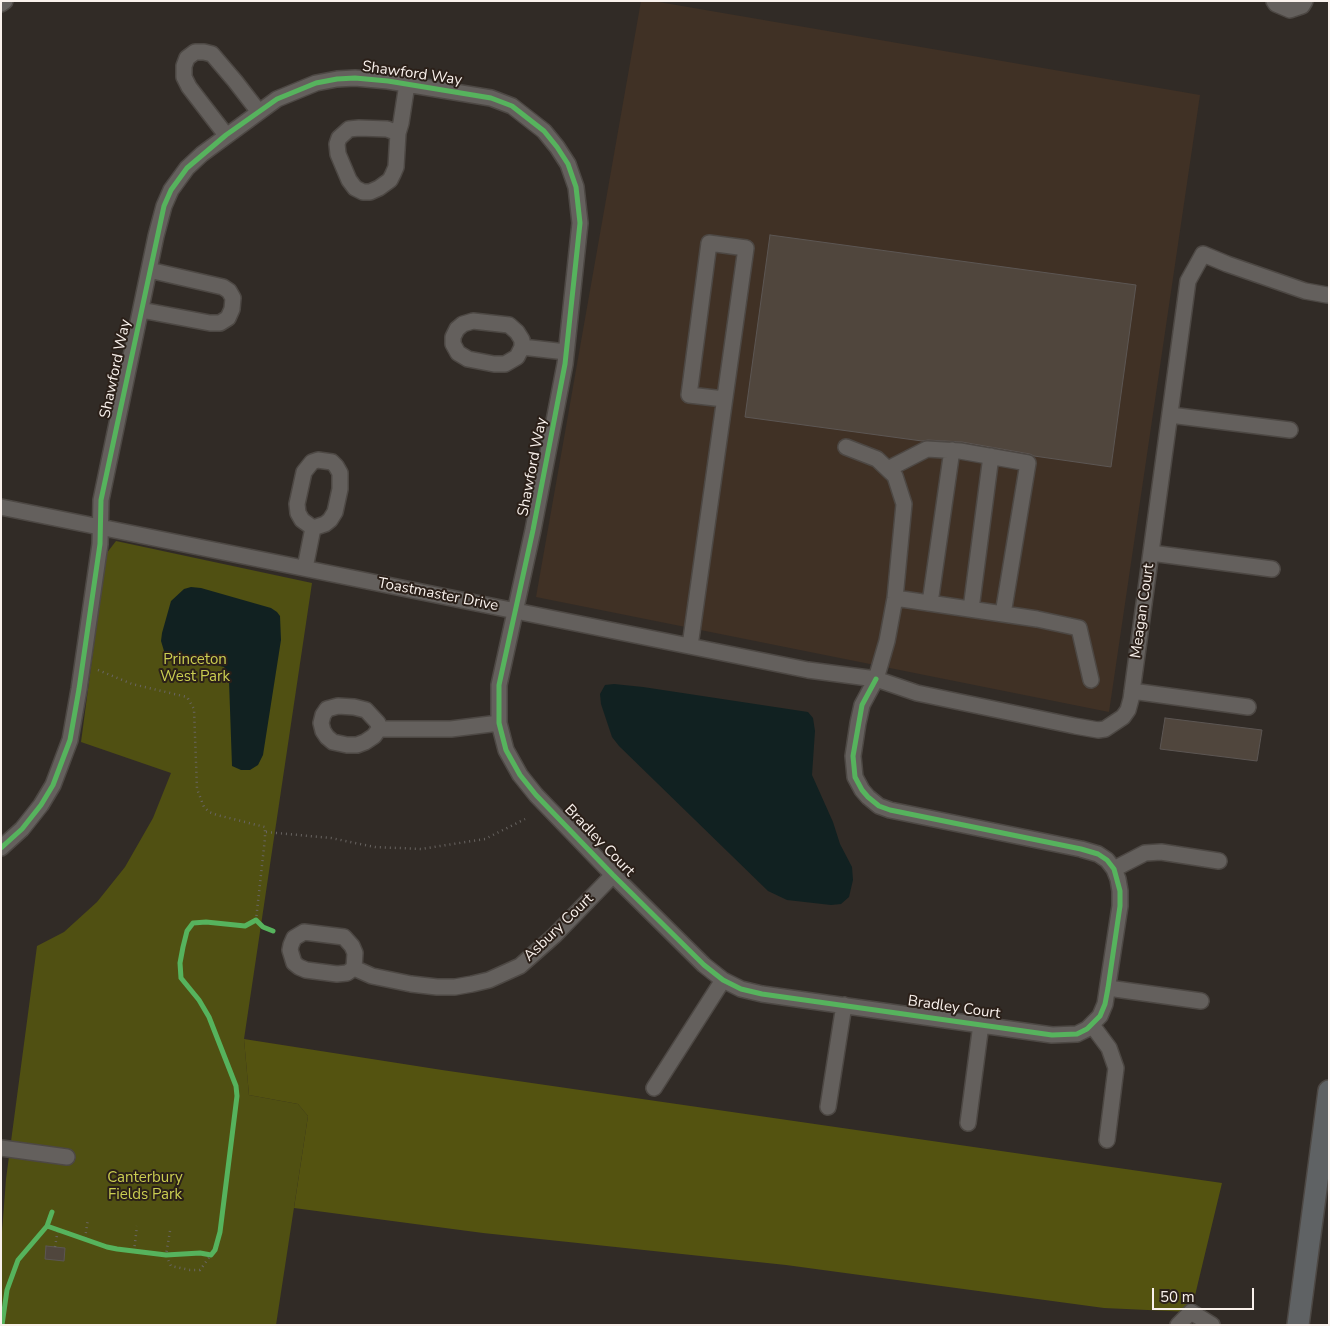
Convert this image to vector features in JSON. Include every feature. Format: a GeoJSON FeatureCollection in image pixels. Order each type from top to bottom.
{"type":"FeatureCollection","features":[{"type":"Feature","properties":{"kind":"highway"},"geometry":{"type":"LineString","coordinates":[[1298,1325],[1329,1091]]}},
{"type":"Feature","properties":{"kind":"street"},"geometry":{"type":"LineString","coordinates":[[1,4],[4,1]]}},
{"type":"Feature","properties":{"kind":"street"},"geometry":{"type":"LineString","coordinates":[[1274,1],[1276,4],[1290,10],[1302,6],[1305,1]]}},
{"type":"Feature","properties":{"kind":"street"},"geometry":{"type":"LineString","coordinates":[[226,135],[189,87],[184,77],[184,66],[187,58],[195,52],[212,54],[258,112]]}},
{"type":"Feature","properties":{"kind":"street","name":"Shawford Way"},"geometry":{"type":"LineString","coordinates":[[1,848],[22,829],[54,785],[70,740],[79,689],[101,527],[102,500],[164,206],[171,190],[187,168],[226,135],[258,112],[277,99],[299,89],[337,79],[371,79],[491,98],[512,106],[528,116],[544,131],[568,164],[576,187],[580,223],[566,352],[548,457],[516,610]]}},
{"type":"Feature","properties":{"kind":"street"},"geometry":{"type":"LineString","coordinates":[[398,133],[387,129],[358,128],[349,129],[339,138],[337,144],[338,154],[349,180],[355,188],[363,192],[370,192],[390,180],[396,167],[398,133],[407,84]]}},
{"type":"Feature","properties":{"kind":"street"},"geometry":{"type":"LineString","coordinates":[[690,646],[746,248],[709,243],[689,394],[724,399]]}},
{"type":"Feature","properties":{"kind":"street","name":"Meagan Court"},"geometry":{"type":"LineString","coordinates":[[876,678],[917,694],[1098,730],[1111,726],[1123,717],[1128,710],[1132,692],[1188,281],[1203,254],[1305,292],[1327,295]]}},
{"type":"Feature","properties":{"kind":"street"},"geometry":{"type":"LineString","coordinates":[[141,310],[210,323],[220,323],[228,318],[232,309],[233,298],[223,287],[150,270]]}},
{"type":"Feature","properties":{"kind":"street"},"geometry":{"type":"LineString","coordinates":[[522,348],[566,352]]}},
{"type":"Feature","properties":{"kind":"street"},"geometry":{"type":"LineString","coordinates":[[1170,415],[1290,430]]}},
{"type":"Feature","properties":{"kind":"street"},"geometry":{"type":"LineString","coordinates":[[846,447],[877,459],[895,476],[904,504],[895,598],[887,641],[876,678],[862,705],[854,745],[855,777],[868,798],[879,806],[890,810],[1081,848],[1098,854],[1107,860],[1114,869],[1120,892],[1120,906],[1105,1004],[1100,1016],[1092,1026],[1109,1048],[1116,1068],[1107,1140]]}},
{"type":"Feature","properties":{"kind":"street"},"geometry":{"type":"LineString","coordinates":[[888,470],[927,449],[952,450],[1028,463],[1003,614]]}},
{"type":"Feature","properties":{"kind":"street"},"geometry":{"type":"LineString","coordinates":[[930,603],[952,450]]}},
{"type":"Feature","properties":{"kind":"street"},"geometry":{"type":"LineString","coordinates":[[971,609],[991,456]]}},
{"type":"Feature","properties":{"kind":"street","name":"Toastmaster Drive"},"geometry":{"type":"LineString","coordinates":[[1,507],[808,670],[876,678]]}},
{"type":"Feature","properties":{"kind":"street"},"geometry":{"type":"LineString","coordinates":[[305,568],[313,528]]}},
{"type":"Feature","properties":{"kind":"street"},"geometry":{"type":"LineString","coordinates":[[1151,553],[1272,569]]}},
{"type":"Feature","properties":{"kind":"street"},"geometry":{"type":"LineString","coordinates":[[895,598],[1003,614],[1079,628],[1091,680]]}},
{"type":"Feature","properties":{"kind":"street","name":"Bradley Court"},"geometry":{"type":"LineString","coordinates":[[516,610],[499,685],[499,723],[506,750],[520,775],[536,795],[613,875],[704,965],[723,980],[753,993],[1064,1036],[1077,1034],[1092,1026]]}},
{"type":"Feature","properties":{"kind":"street"},"geometry":{"type":"LineString","coordinates":[[1132,692],[1248,707]]}},
{"type":"Feature","properties":{"kind":"street"},"geometry":{"type":"LineString","coordinates":[[379,729],[451,729],[499,723]]}},
{"type":"Feature","properties":{"kind":"street"},"geometry":{"type":"LineString","coordinates":[[1114,869],[1145,853],[1161,852],[1219,861]]}},
{"type":"Feature","properties":{"kind":"street","name":"Asbury Court"},"geometry":{"type":"LineString","coordinates":[[354,968],[389,981],[437,987],[455,987],[489,980],[520,966],[532,956],[613,875]]}},
{"type":"Feature","properties":{"kind":"street"},"geometry":{"type":"LineString","coordinates":[[654,1088],[723,980]]}},
{"type":"Feature","properties":{"kind":"street"},"geometry":{"type":"LineString","coordinates":[[1108,988],[1201,1001]]}},
{"type":"Feature","properties":{"kind":"street"},"geometry":{"type":"LineString","coordinates":[[828,1107],[844,1006]]}},
{"type":"Feature","properties":{"kind":"street"},"geometry":{"type":"LineString","coordinates":[[968,1123],[981,1024]]}},
{"type":"Feature","properties":{"kind":"street"},"geometry":{"type":"LineString","coordinates":[[1,1148],[66,1157]]}},
{"type":"Feature","properties":{"kind":"street"},"geometry":{"type":"LineString","coordinates":[[1178,1325],[1192,1312],[1212,1325]]}},
{"type":"Feature","properties":{"kind":"path"},"geometry":{"type":"LineString","coordinates":[[98,670],[132,684],[188,697],[194,709],[197,789],[204,807],[216,815],[265,827],[255,922]]}},
{"type":"Feature","properties":{"kind":"path"},"geometry":{"type":"LineString","coordinates":[[265,832],[331,838],[375,846],[421,849],[485,839],[525,818]]}},
{"type":"Feature","properties":{"kind":"path"},"geometry":{"type":"LineString","coordinates":[[85,1238],[88,1219]]}},
{"type":"Feature","properties":{"kind":"path"},"geometry":{"type":"LineString","coordinates":[[134,1251],[137,1226]]}},
{"type":"Feature","properties":{"kind":"path"},"geometry":{"type":"LineString","coordinates":[[55,1247],[55,1228],[67,1232]]}},
{"type":"Feature","properties":{"kind":"path"},"geometry":{"type":"LineString","coordinates":[[170,1231],[166,1255],[171,1266],[200,1270],[206,1264],[210,1253]]}},
{"type":"Feature","properties":{"kind":"path"},"geometry":{"type":"LineString","coordinates":[[76,1235],[93,1241]]}},
{"type":"Feature","properties":{"kind":"path"},"geometry":{"type":"LineString","coordinates":[[125,1250],[142,1252]]}},
{"type":"Feature","properties":{"kind":"path"},"geometry":{"type":"LineString","coordinates":[[158,1254],[173,1254]]}},
{"type":"Feature","properties":{"kind":"shaded area"},"geometry":{"type":"Polygon","coordinates":[[[641,1],[653,1],[1200,95],[1109,712],[536,597],[641,1]]]}},
{"type":"Feature","properties":{"kind":"shaded area"},"geometry":{"type":"Polygon","coordinates":[[[191,587],[201,588],[271,608],[280,616],[281,640],[263,755],[258,765],[250,770],[241,770],[232,766],[229,681],[228,673],[224,667],[166,654],[164,651],[161,641],[162,633],[171,601],[184,589],[191,587]]]}},
{"type":"Feature","properties":{"kind":"shaded area"},"geometry":{"type":"Polygon","coordinates":[[[614,684],[808,712],[813,718],[815,731],[812,775],[833,822],[840,844],[852,867],[853,880],[849,897],[841,904],[831,905],[787,900],[768,891],[612,737],[601,704],[600,694],[605,685],[614,684]]]}},
{"type":"Feature","properties":{"kind":"shaded area"},"geometry":{"type":"Polygon","coordinates":[[[244,1039],[442,1070],[1222,1183],[1191,1312],[1104,1308],[786,1265],[483,1233],[294,1208],[308,1116],[298,1104],[249,1095],[244,1039]]]}},
{"type":"Feature","properties":{"kind":"green space"},"geometry":{"type":"Polygon","coordinates":[[[116,541],[312,583],[244,1039],[249,1095],[298,1104],[308,1116],[276,1325],[1,1325],[1,1245],[6,1179],[37,946],[64,932],[97,902],[125,867],[153,818],[171,773],[81,742],[106,554],[116,541]]]}},
{"type":"Feature","properties":{"kind":"building"},"geometry":{"type":"Polygon","coordinates":[[[770,235],[1136,285],[1111,467],[1034,456],[962,442],[922,441],[745,417],[770,235]]]}},
{"type":"Feature","properties":{"kind":"building"},"geometry":{"type":"Polygon","coordinates":[[[1165,718],[1262,730],[1257,761],[1160,749],[1165,718]]]}},
{"type":"Feature","properties":{"kind":"building"},"geometry":{"type":"Polygon","coordinates":[[[46,1246],[65,1248],[64,1261],[45,1259],[46,1246]]]}},
{"type":"Feature","properties":{"kind":"cycle path"},"geometry":{"type":"LineString","coordinates":[[1,848],[22,829],[41,805],[53,785],[70,740],[100,544],[101,500],[164,206],[171,190],[187,168],[226,135],[277,99],[316,83],[355,78],[388,81],[491,98],[512,106],[544,131],[557,147],[568,164],[576,187],[580,223],[565,364],[533,530],[499,685],[499,723],[506,750],[520,775],[536,795],[704,965],[723,980],[741,989],[762,994],[1052,1035],[1077,1034],[1087,1029],[1100,1016],[1105,1004],[1108,988],[1120,906],[1120,891],[1114,869],[1107,860],[1098,854],[1081,849],[890,810],[879,806],[862,790],[855,777],[853,756],[862,705],[876,679]]}},
{"type":"Feature","properties":{"kind":"cycle path"},"geometry":{"type":"LineString","coordinates":[[47,1226],[117,1249],[166,1255],[200,1253],[211,1255],[215,1250],[220,1232],[237,1096],[236,1086],[209,1017],[199,1000],[181,978],[180,963],[187,931],[193,923],[206,922],[245,926],[256,920],[263,927],[273,931]]}},
{"type":"Feature","properties":{"kind":"cycle path"},"geometry":{"type":"LineString","coordinates":[[2,1325],[7,1290],[18,1260],[47,1226],[52,1212]]}},
{"type":"Feature","properties":{"kind":"park label","name":"Princeton West Park"},"geometry":{"type":"Point","coordinates":[195,668]}},
{"type":"Feature","properties":{"kind":"park label","name":"Canterbury Fields Park"},"geometry":{"type":"Point","coordinates":[145,1186]}}]}
